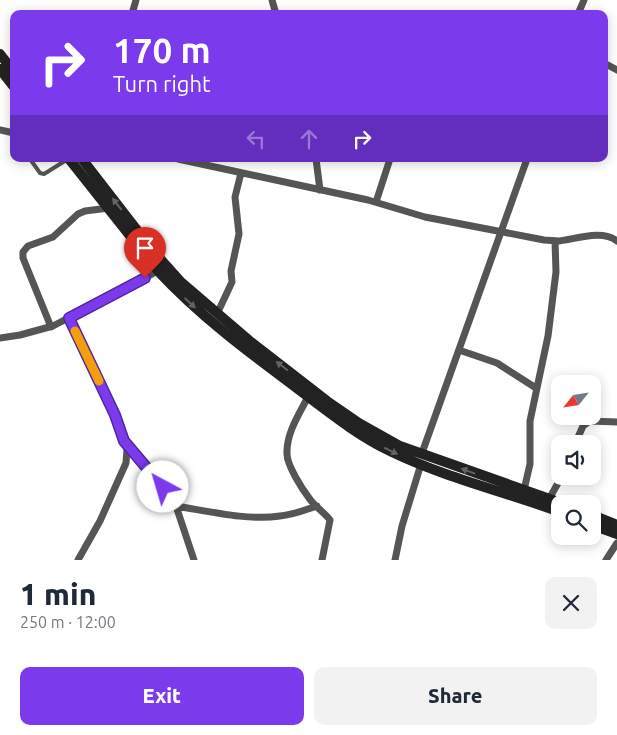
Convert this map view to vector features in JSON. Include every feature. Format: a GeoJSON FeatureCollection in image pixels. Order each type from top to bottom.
{"type":"FeatureCollection","features":[{"type":"Feature","properties":{"kind":"main road"},"geometry":{"type":"LineString","coordinates":[[0,54],[10,67]]}},
{"type":"Feature","properties":{"kind":"main road"},"geometry":{"type":"LineString","coordinates":[[0,69],[10,82]]}},
{"type":"Feature","properties":{"kind":"main road"},"geometry":{"type":"LineString","coordinates":[[71,162],[158,271],[193,306],[308,397],[362,436],[392,452],[421,458],[549,499]]}},
{"type":"Feature","properties":{"kind":"main road"},"geometry":{"type":"LineString","coordinates":[[84,162],[166,266],[217,314],[327,401],[359,423],[421,458],[551,509]]}},
{"type":"Feature","properties":{"kind":"main road"},"geometry":{"type":"LineString","coordinates":[[601,519],[617,525]]}},
{"type":"Feature","properties":{"kind":"main road"},"geometry":{"type":"LineString","coordinates":[[601,528],[617,534]]}},
{"type":"Feature","properties":{"kind":"street"},"geometry":{"type":"LineString","coordinates":[[192,162],[376,202],[425,217],[555,241],[592,235],[613,238],[617,241]]}},
{"type":"Feature","properties":{"kind":"street"},"geometry":{"type":"LineString","coordinates":[[316,162],[320,190]]}},
{"type":"Feature","properties":{"kind":"street"},"geometry":{"type":"LineString","coordinates":[[376,202],[389,162]]}},
{"type":"Feature","properties":{"kind":"street"},"geometry":{"type":"LineString","coordinates":[[395,560],[402,526],[421,458],[526,162]]}},
{"type":"Feature","properties":{"kind":"street"},"geometry":{"type":"LineString","coordinates":[[217,314],[232,282],[231,271],[239,234],[235,197],[241,173]]}},
{"type":"Feature","properties":{"kind":"street"},"geometry":{"type":"LineString","coordinates":[[51,327],[23,258],[23,252],[28,246],[52,237],[78,214],[85,211],[109,208]]}},
{"type":"Feature","properties":{"kind":"street"},"geometry":{"type":"LineString","coordinates":[[524,490],[530,464],[530,421],[548,336],[556,272],[555,241]]}},
{"type":"Feature","properties":{"kind":"street"},"geometry":{"type":"LineString","coordinates":[[0,338],[51,327],[158,271]]}},
{"type":"Feature","properties":{"kind":"street"},"geometry":{"type":"LineString","coordinates":[[69,318],[115,415],[127,449],[126,463],[100,521],[78,560]]}},
{"type":"Feature","properties":{"kind":"street"},"geometry":{"type":"LineString","coordinates":[[459,350],[497,363],[536,388]]}},
{"type":"Feature","properties":{"kind":"street"},"geometry":{"type":"LineString","coordinates":[[308,397],[295,422],[286,456],[299,483],[310,500],[330,520],[322,560]]}},
{"type":"Feature","properties":{"kind":"street"},"geometry":{"type":"LineString","coordinates":[[579,435],[583,426],[590,421],[617,422]]}},
{"type":"Feature","properties":{"kind":"street"},"geometry":{"type":"LineString","coordinates":[[124,441],[163,487],[176,506],[194,560]]}},
{"type":"Feature","properties":{"kind":"street"},"geometry":{"type":"LineString","coordinates":[[549,499],[557,485]]}},
{"type":"Feature","properties":{"kind":"street"},"geometry":{"type":"LineString","coordinates":[[176,506],[247,516],[278,517],[317,506]]}},
{"type":"Feature","properties":{"kind":"street"},"geometry":{"type":"LineString","coordinates":[[606,560],[617,543]]}},
{"type":"Feature","properties":{"kind":"lane"},"geometry":{"type":"LineString","coordinates":[[32,162],[40,173],[44,174],[63,162]]}},
{"type":"Feature","properties":{"kind":"slow traffic"},"geometry":{"type":"LineString","coordinates":[[75,331],[99,381]]}},
{"type":"Feature","properties":{"kind":"route"},"geometry":{"type":"LineString","coordinates":[[145,278],[69,318],[115,415],[124,441],[163,487]]}}]}
